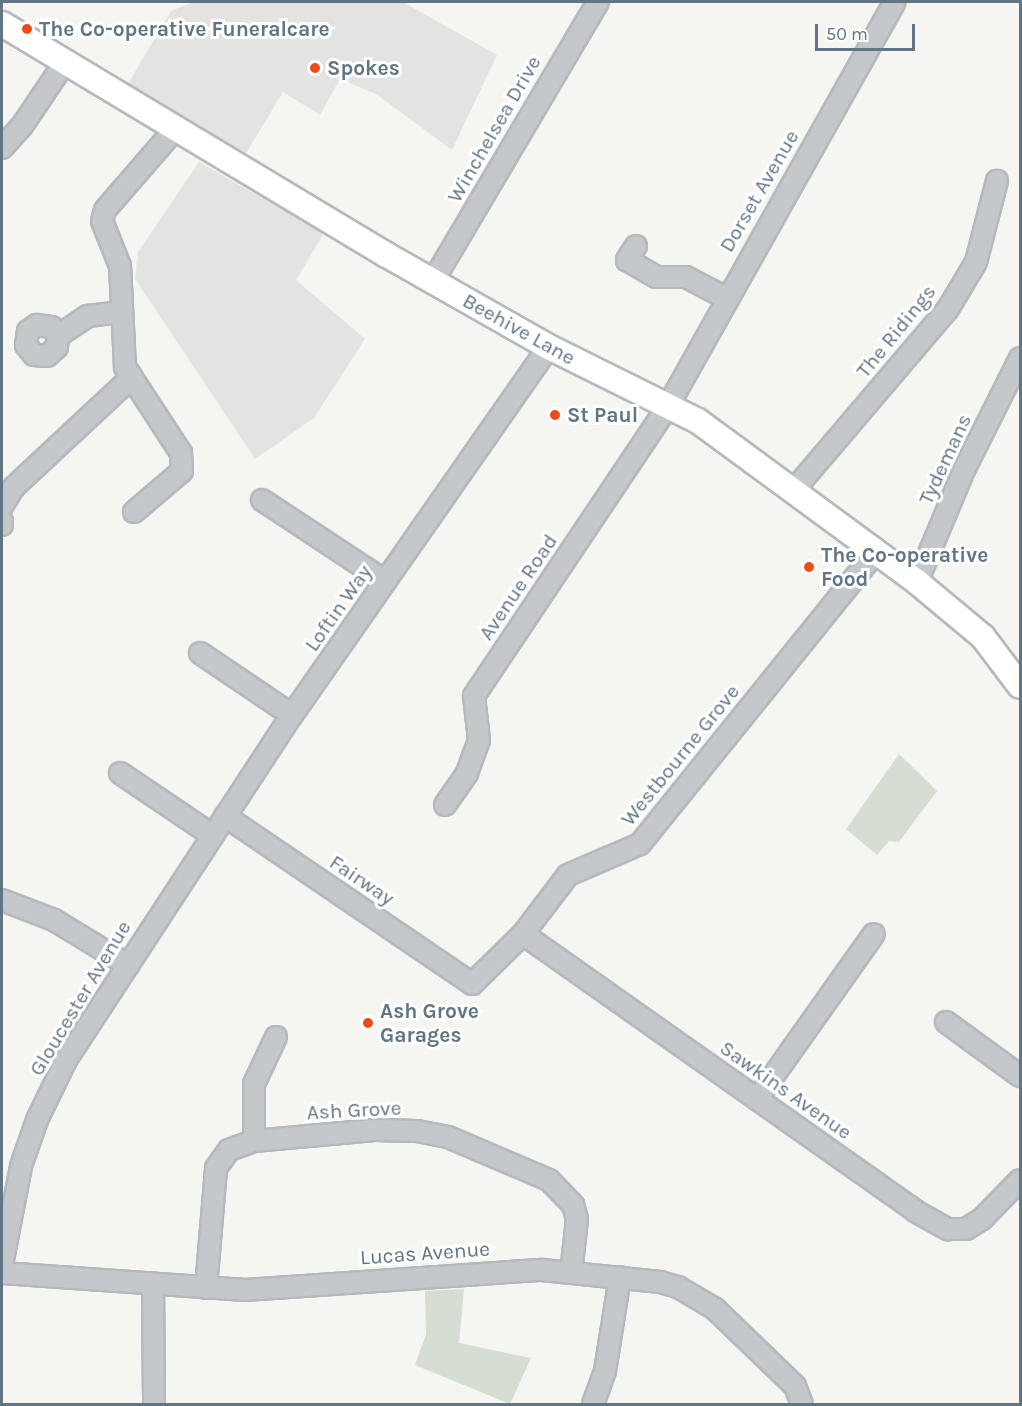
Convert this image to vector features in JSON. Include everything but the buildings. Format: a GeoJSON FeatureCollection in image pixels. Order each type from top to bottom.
{"type":"FeatureCollection","features":[{"type":"Feature","properties":{"kind":"main road","name":"Beehive Lane"},"geometry":{"type":"LineString","coordinates":[[2,24],[433,281],[549,347],[698,421],[916,582],[983,637],[1017,672]]}},
{"type":"Feature","properties":{"kind":"street","name":"Winchelsea Drive"},"geometry":{"type":"LineString","coordinates":[[433,281],[598,2]]}},
{"type":"Feature","properties":{"kind":"street","name":"Dorset Avenue"},"geometry":{"type":"LineString","coordinates":[[668,406],[726,298],[895,2]]}},
{"type":"Feature","properties":{"kind":"street"},"geometry":{"type":"LineString","coordinates":[[2,148],[22,126],[65,62]]}},
{"type":"Feature","properties":{"kind":"street"},"geometry":{"type":"LineString","coordinates":[[134,512],[182,471],[181,453],[125,367],[120,266],[103,231],[105,210],[176,128]]}},
{"type":"Feature","properties":{"kind":"street","name":"The Ridings"},"geometry":{"type":"LineString","coordinates":[[793,491],[948,309],[976,262],[997,181]]}},
{"type":"Feature","properties":{"kind":"street"},"geometry":{"type":"LineString","coordinates":[[636,246],[627,260],[656,277],[686,277],[726,298]]}},
{"type":"Feature","properties":{"kind":"street"},"geometry":{"type":"LineString","coordinates":[[58,336],[88,316],[122,312]]}},
{"type":"Feature","properties":{"kind":"street","name":"Loftin Way"},"geometry":{"type":"LineString","coordinates":[[170,898],[292,715],[549,347]]}},
{"type":"Feature","properties":{"kind":"street","name":"Tydemans"},"geometry":{"type":"LineString","coordinates":[[916,582],[965,468],[1020,358]]}},
{"type":"Feature","properties":{"kind":"street"},"geometry":{"type":"LineString","coordinates":[[2,506],[14,487],[132,377]]}},
{"type":"Feature","properties":{"kind":"street","name":"Avenue Road"},"geometry":{"type":"LineString","coordinates":[[445,805],[467,773],[479,740],[474,696],[668,406]]}},
{"type":"Feature","properties":{"kind":"street"},"geometry":{"type":"LineString","coordinates":[[262,500],[385,582]]}},
{"type":"Feature","properties":{"kind":"street","name":"Westbourne Grove"},"geometry":{"type":"LineString","coordinates":[[472,984],[523,934],[568,875],[640,844],[876,551]]}},
{"type":"Feature","properties":{"kind":"street"},"geometry":{"type":"LineString","coordinates":[[200,652],[292,715]]}},
{"type":"Feature","properties":{"kind":"street"},"geometry":{"type":"LineString","coordinates":[[120,773],[212,835]]}},
{"type":"Feature","properties":{"kind":"street","name":"Fairway"},"geometry":{"type":"LineString","coordinates":[[225,816],[472,984]]}},
{"type":"Feature","properties":{"kind":"street","name":"Gloucester Avenue"},"geometry":{"type":"LineString","coordinates":[[2,1265],[9,1212],[37,1120],[66,1060],[170,898]]}},
{"type":"Feature","properties":{"kind":"street"},"geometry":{"type":"LineString","coordinates":[[2,900],[37,912],[128,965]]}},
{"type":"Feature","properties":{"kind":"street","name":"Sawkins Avenue"},"geometry":{"type":"LineString","coordinates":[[523,934],[915,1210],[948,1229],[966,1229],[982,1219],[1020,1180]]}},
{"type":"Feature","properties":{"kind":"street"},"geometry":{"type":"LineString","coordinates":[[757,1099],[874,934]]}},
{"type":"Feature","properties":{"kind":"street"},"geometry":{"type":"LineString","coordinates":[[946,1022],[1020,1076]]}},
{"type":"Feature","properties":{"kind":"street"},"geometry":{"type":"LineString","coordinates":[[254,1141],[254,1084],[276,1037]]}},
{"type":"Feature","properties":{"kind":"street","name":"Ash Grove"},"geometry":{"type":"LineString","coordinates":[[206,1288],[216,1168],[229,1150],[254,1141],[394,1130],[448,1137],[474,1146],[549,1180],[568,1198],[577,1220],[571,1273]]}},
{"type":"Feature","properties":{"kind":"street","name":"Lucas Avenue"},"geometry":{"type":"LineString","coordinates":[[2,1273],[245,1290],[517,1270],[660,1282],[704,1300],[795,1386],[802,1404]]}},
{"type":"Feature","properties":{"kind":"street"},"geometry":{"type":"LineString","coordinates":[[593,1404],[605,1371],[620,1277]]}},
{"type":"Feature","properties":{"kind":"street"},"geometry":{"type":"LineString","coordinates":[[153,1284],[154,1404]]}},
{"type":"Feature","properties":{"kind":"shaded area"},"geometry":{"type":"Polygon","coordinates":[[[193,2],[403,2],[497,55],[452,150],[376,94],[340,79],[320,115],[283,92],[242,160],[126,87],[171,11],[193,2]]]}},
{"type":"Feature","properties":{"kind":"shaded area"},"geometry":{"type":"Polygon","coordinates":[[[199,162],[324,233],[296,280],[365,339],[314,418],[255,459],[135,279],[138,252],[199,162]]]}},
{"type":"Feature","properties":{"kind":"shaded area"},"geometry":{"type":"Polygon","coordinates":[[[899,754],[937,791],[899,842],[889,841],[877,855],[846,829],[899,754]]]}},
{"type":"Feature","properties":{"kind":"shaded area"},"geometry":{"type":"Polygon","coordinates":[[[464,1289],[459,1343],[531,1358],[510,1404],[415,1365],[426,1334],[425,1291],[464,1289]]]}},
{"type":"Feature","properties":{"kind":"place","name":"The Co-operative Funeralcare"},"geometry":{"type":"Point","coordinates":[27,29]}},
{"type":"Feature","properties":{"kind":"place","name":"Spokes"},"geometry":{"type":"Point","coordinates":[315,68]}},
{"type":"Feature","properties":{"kind":"place","name":"St Paul"},"geometry":{"type":"Point","coordinates":[555,415]}},
{"type":"Feature","properties":{"kind":"place","name":"The Co-operative Food"},"geometry":{"type":"Point","coordinates":[809,567]}},
{"type":"Feature","properties":{"kind":"place","name":"Ash Grove Garages"},"geometry":{"type":"Point","coordinates":[368,1023]}}]}
